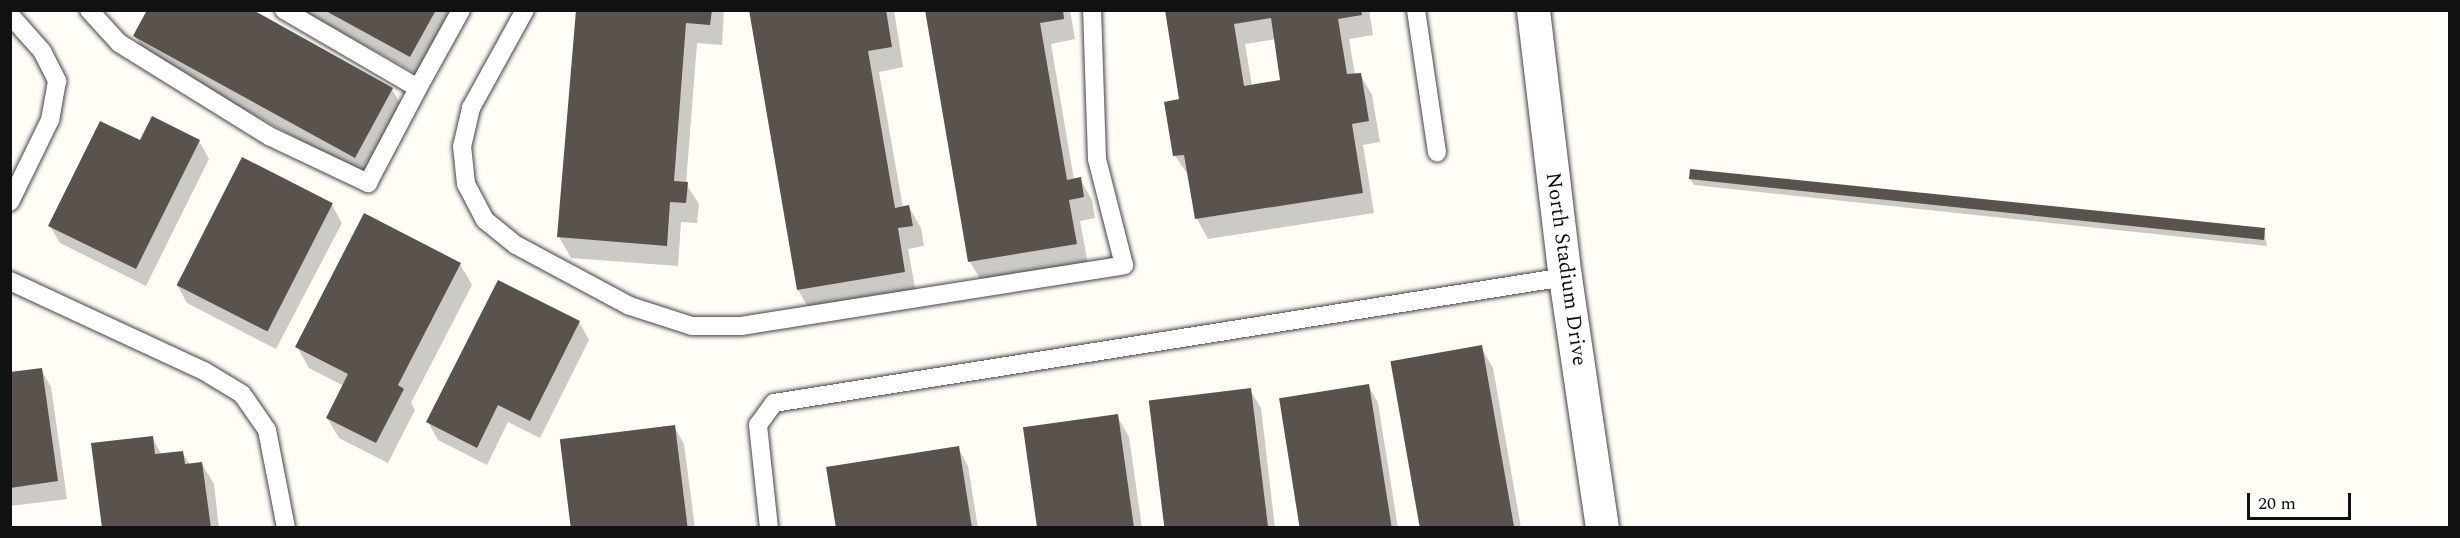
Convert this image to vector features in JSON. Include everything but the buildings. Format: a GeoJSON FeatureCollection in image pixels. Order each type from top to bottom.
{"type":"FeatureCollection","features":[{"type":"Feature","properties":{"kind":"street","name":"North Stadium Drive"},"geometry":{"type":"LineString","coordinates":[[1533,10],[1565,277],[1602,528]]}},
{"type":"Feature","properties":{"kind":"lane"},"geometry":{"type":"LineString","coordinates":[[89,10],[118,43],[269,136],[368,183],[461,10]]}},
{"type":"Feature","properties":{"kind":"lane"},"geometry":{"type":"LineString","coordinates":[[284,10],[418,87]]}},
{"type":"Feature","properties":{"kind":"lane"},"geometry":{"type":"LineString","coordinates":[[525,10],[471,108],[462,146],[466,184],[485,220],[516,245],[630,306],[692,326],[741,326],[1124,265],[1097,159],[1092,10]]}},
{"type":"Feature","properties":{"kind":"lane"},"geometry":{"type":"LineString","coordinates":[[1416,10],[1437,152]]}},
{"type":"Feature","properties":{"kind":"lane"},"geometry":{"type":"LineString","coordinates":[[10,15],[42,51],[57,81],[50,120],[10,202]]}},
{"type":"Feature","properties":{"kind":"lane"},"geometry":{"type":"LineString","coordinates":[[769,528],[758,425],[774,403],[1565,277]]}},
{"type":"Feature","properties":{"kind":"lane"},"geometry":{"type":"LineString","coordinates":[[10,281],[204,371],[242,394],[267,430],[286,528]]}}]}
